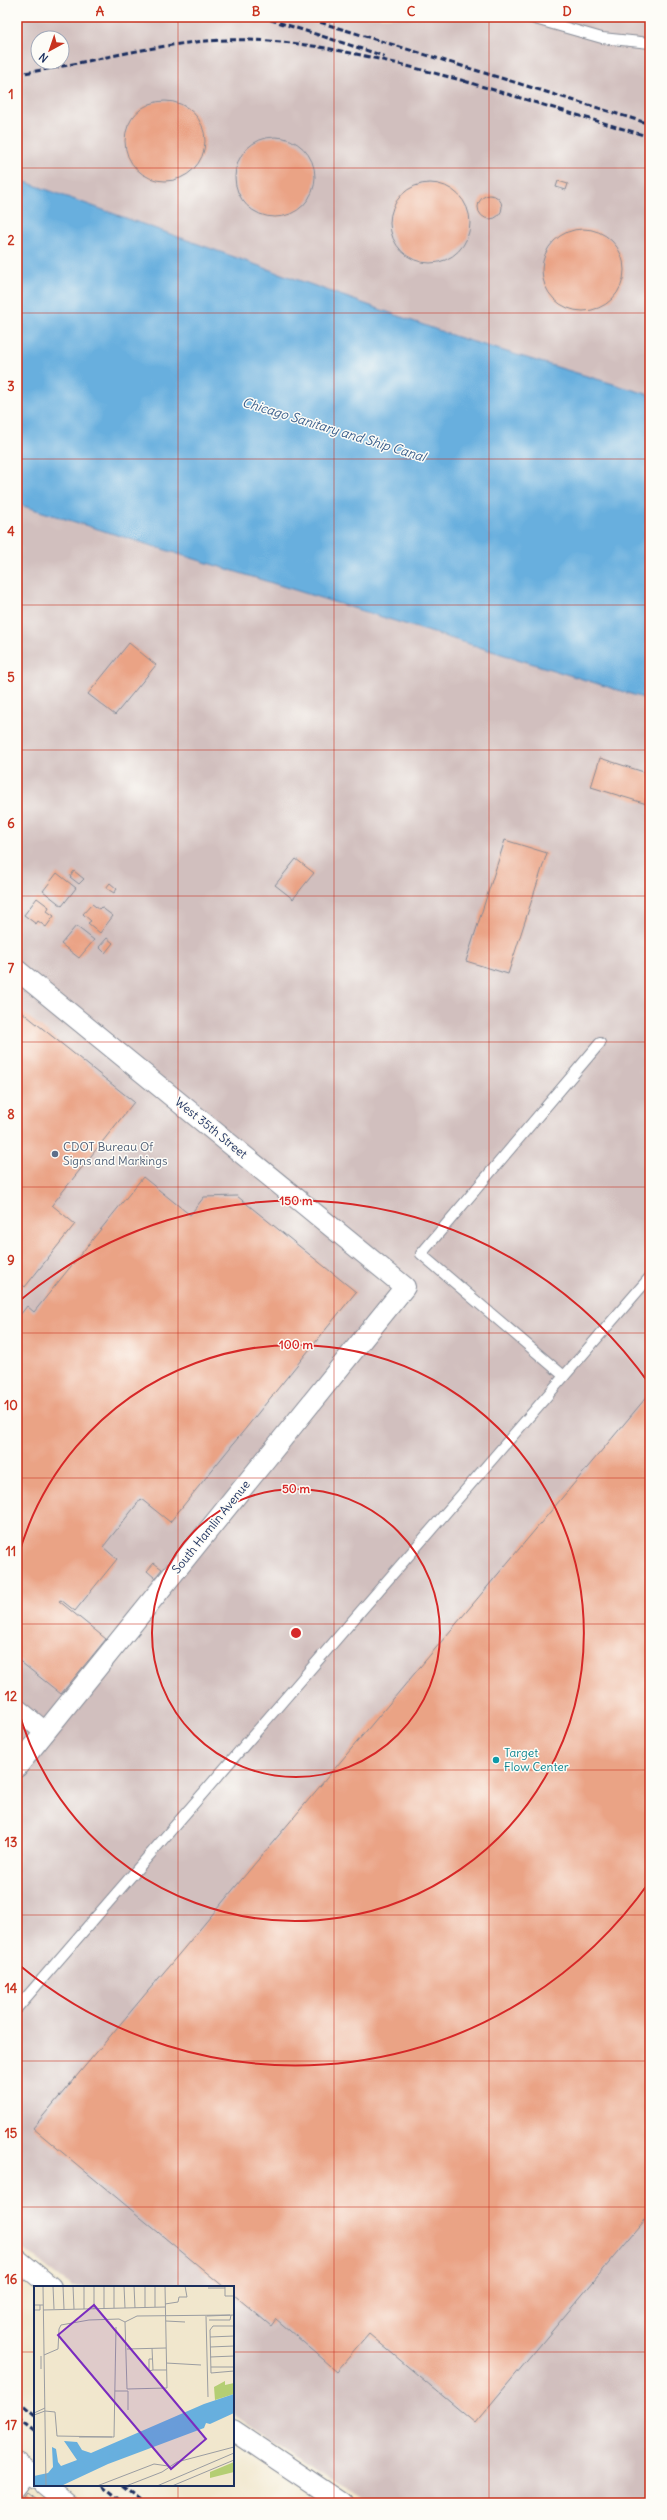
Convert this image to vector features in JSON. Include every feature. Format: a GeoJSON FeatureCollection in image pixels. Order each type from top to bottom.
{"type":"FeatureCollection","features":[{"type":"Feature","properties":{"kind":"street","name":"West 35th Street"},"geometry":{"type":"LineString","coordinates":[[17,970],[405,1287]]}},
{"type":"Feature","properties":{"kind":"street","name":"South Hamlin Avenue"},"geometry":{"type":"LineString","coordinates":[[17,1767],[405,1287]]}},
{"type":"Feature","properties":{"kind":"street"},"geometry":{"type":"LineString","coordinates":[[17,1709],[45,1732]]}},
{"type":"Feature","properties":{"kind":"street"},"geometry":{"type":"LineString","coordinates":[[17,2260],[50,2286]]}},
{"type":"Feature","properties":{"kind":"street"},"geometry":{"type":"LineString","coordinates":[[234,2431],[342,2503]]}},
{"type":"Feature","properties":{"kind":"street"},"geometry":{"type":"LineString","coordinates":[[45,2486],[66,2503]]}},
{"type":"Feature","properties":{"kind":"lane"},"geometry":{"type":"LineString","coordinates":[[528,17],[602,38],[650,43]]}},
{"type":"Feature","properties":{"kind":"lane"},"geometry":{"type":"LineString","coordinates":[[564,1376],[421,1254],[600,1043]]}},
{"type":"Feature","properties":{"kind":"lane"},"geometry":{"type":"LineString","coordinates":[[17,2008],[650,1277]]}},
{"type":"Feature","properties":{"kind":"lane"},"geometry":{"type":"LineString","coordinates":[[17,2492],[32,2475]]}},
{"type":"Feature","properties":{"kind":"shaded area"},"geometry":{"type":"Polygon","coordinates":[[[17,17],[650,17],[650,395],[457,337],[17,179],[17,17]]]}},
{"type":"Feature","properties":{"kind":"shaded area"},"geometry":{"type":"Polygon","coordinates":[[[17,504],[650,700],[650,2503],[375,2503],[315,2470],[234,2414],[234,2286],[71,2286],[17,2244],[17,504]]]}},
{"type":"Feature","properties":{"kind":"water","name":"Chicago Sanitary and Ship Canal"},"geometry":{"type":"Polygon","coordinates":[[[17,179],[457,337],[650,395],[650,700],[17,504],[17,179]]]}},
{"type":"Feature","properties":{"kind":"building"},"geometry":{"type":"Polygon","coordinates":[[[165,101],[180,104],[193,113],[202,126],[205,141],[202,156],[193,169],[180,178],[165,181],[150,178],[137,169],[128,156],[125,141],[128,126],[137,113],[150,104],[165,101]]]}},
{"type":"Feature","properties":{"kind":"building"},"geometry":{"type":"Polygon","coordinates":[[[275,137],[290,140],[303,149],[312,162],[315,177],[312,192],[303,205],[290,214],[275,217],[260,214],[247,205],[238,192],[235,177],[238,162],[247,149],[260,140],[275,137]]]}},
{"type":"Feature","properties":{"kind":"building"},"geometry":{"type":"Polygon","coordinates":[[[558,181],[568,184],[566,190],[556,187],[558,181]]]}},
{"type":"Feature","properties":{"kind":"building"},"geometry":{"type":"Polygon","coordinates":[[[430,183],[445,186],[458,195],[467,208],[470,223],[467,238],[458,251],[445,260],[430,263],[415,260],[402,251],[393,238],[390,223],[393,208],[402,195],[415,186],[430,183]]]}},
{"type":"Feature","properties":{"kind":"building"},"geometry":{"type":"Polygon","coordinates":[[[490,195],[495,196],[501,202],[501,212],[495,218],[490,219],[485,218],[479,212],[478,207],[479,202],[485,196],[490,195]]]}},
{"type":"Feature","properties":{"kind":"building"},"geometry":{"type":"Polygon","coordinates":[[[583,229],[599,232],[612,241],[621,254],[624,270],[621,286],[612,299],[599,308],[583,311],[567,308],[554,299],[545,286],[542,270],[545,254],[554,241],[567,232],[583,229]]]}},
{"type":"Feature","properties":{"kind":"building"},"geometry":{"type":"Polygon","coordinates":[[[129,643],[156,665],[115,715],[88,694],[129,643]]]}},
{"type":"Feature","properties":{"kind":"building"},"geometry":{"type":"Polygon","coordinates":[[[600,758],[650,774],[650,805],[591,787],[600,758]]]}},
{"type":"Feature","properties":{"kind":"building"},"geometry":{"type":"Polygon","coordinates":[[[505,840],[547,853],[508,974],[466,961],[505,840]]]}},
{"type":"Feature","properties":{"kind":"building"},"geometry":{"type":"Polygon","coordinates":[[[296,859],[314,873],[293,899],[275,885],[296,859]]]}},
{"type":"Feature","properties":{"kind":"building"},"geometry":{"type":"Polygon","coordinates":[[[74,871],[84,879],[79,884],[70,877],[74,871]]]}},
{"type":"Feature","properties":{"kind":"building"},"geometry":{"type":"Polygon","coordinates":[[[57,873],[76,888],[62,906],[43,891],[57,873]]]}},
{"type":"Feature","properties":{"kind":"building"},"geometry":{"type":"Polygon","coordinates":[[[110,883],[117,889],[114,893],[106,888],[110,883]]]}},
{"type":"Feature","properties":{"kind":"building"},"geometry":{"type":"Polygon","coordinates":[[[37,898],[49,907],[47,911],[54,916],[46,927],[38,921],[36,924],[24,915],[37,898]]]}},
{"type":"Feature","properties":{"kind":"building"},"geometry":{"type":"Polygon","coordinates":[[[92,904],[99,909],[101,907],[113,916],[100,933],[88,923],[91,921],[83,914],[92,904]]]}},
{"type":"Feature","properties":{"kind":"building"},"geometry":{"type":"Polygon","coordinates":[[[76,926],[94,940],[79,958],[61,944],[76,926]]]}},
{"type":"Feature","properties":{"kind":"building"},"geometry":{"type":"Polygon","coordinates":[[[107,938],[113,943],[105,953],[99,947],[107,938]]]}},
{"type":"Feature","properties":{"kind":"building","name":"CDOT Bureau Of Signs and Markings"},"geometry":{"type":"Polygon","coordinates":[[[17,1008],[134,1102],[52,1205],[75,1224],[25,1287],[17,1280],[17,1008]]]}},
{"type":"Feature","properties":{"kind":"building"},"geometry":{"type":"Polygon","coordinates":[[[143,1177],[190,1215],[204,1197],[237,1196],[356,1292],[170,1522],[141,1499],[103,1547],[117,1559],[75,1611],[61,1600],[59,1601],[106,1639],[61,1694],[17,1659],[17,1319],[27,1306],[34,1312],[143,1177]]]}},
{"type":"Feature","properties":{"kind":"building","name":"Target Flow Center"},"geometry":{"type":"Polygon","coordinates":[[[650,1393],[650,2214],[475,2423],[369,2334],[337,2371],[276,2319],[271,2326],[234,2295],[234,2286],[223,2286],[33,2128],[650,1393]]]}},
{"type":"Feature","properties":{"kind":"building"},"geometry":{"type":"Polygon","coordinates":[[[154,1563],[162,1569],[155,1578],[147,1571],[154,1563]]]}},
{"type":"Feature","properties":{"kind":"building"},"geometry":{"type":"Polygon","coordinates":[[[26,2492],[40,2503],[18,2503],[26,2492]]]}},
{"type":"Feature","properties":{"kind":"railway"},"geometry":{"type":"LineString","coordinates":[[262,17],[384,56]]}},
{"type":"Feature","properties":{"kind":"railway"},"geometry":{"type":"LineString","coordinates":[[303,17],[650,124]]}},
{"type":"Feature","properties":{"kind":"railway"},"geometry":{"type":"LineString","coordinates":[[17,74],[192,42],[250,40],[333,49],[388,61],[469,82]]}},
{"type":"Feature","properties":{"kind":"railway"},"geometry":{"type":"LineString","coordinates":[[464,81],[650,137]]}},
{"type":"Feature","properties":{"kind":"railway"},"geometry":{"type":"LineString","coordinates":[[17,2400],[34,2414]]}},
{"type":"Feature","properties":{"kind":"railway"},"geometry":{"type":"LineString","coordinates":[[17,2417],[34,2430]]}},
{"type":"Feature","properties":{"kind":"railway"},"geometry":{"type":"LineString","coordinates":[[103,2486],[124,2503]]}},
{"type":"Feature","properties":{"kind":"railway"},"geometry":{"type":"LineString","coordinates":[[123,2486],[145,2503]]}},
{"type":"Feature","properties":{"kind":"place","name":"CDOT Bureau Of Signs and Markings"},"geometry":{"type":"Point","coordinates":[55,1154]}},
{"type":"Feature","properties":{"kind":"place","name":"Target Flow Center"},"geometry":{"type":"Point","coordinates":[496,1760]}}]}
